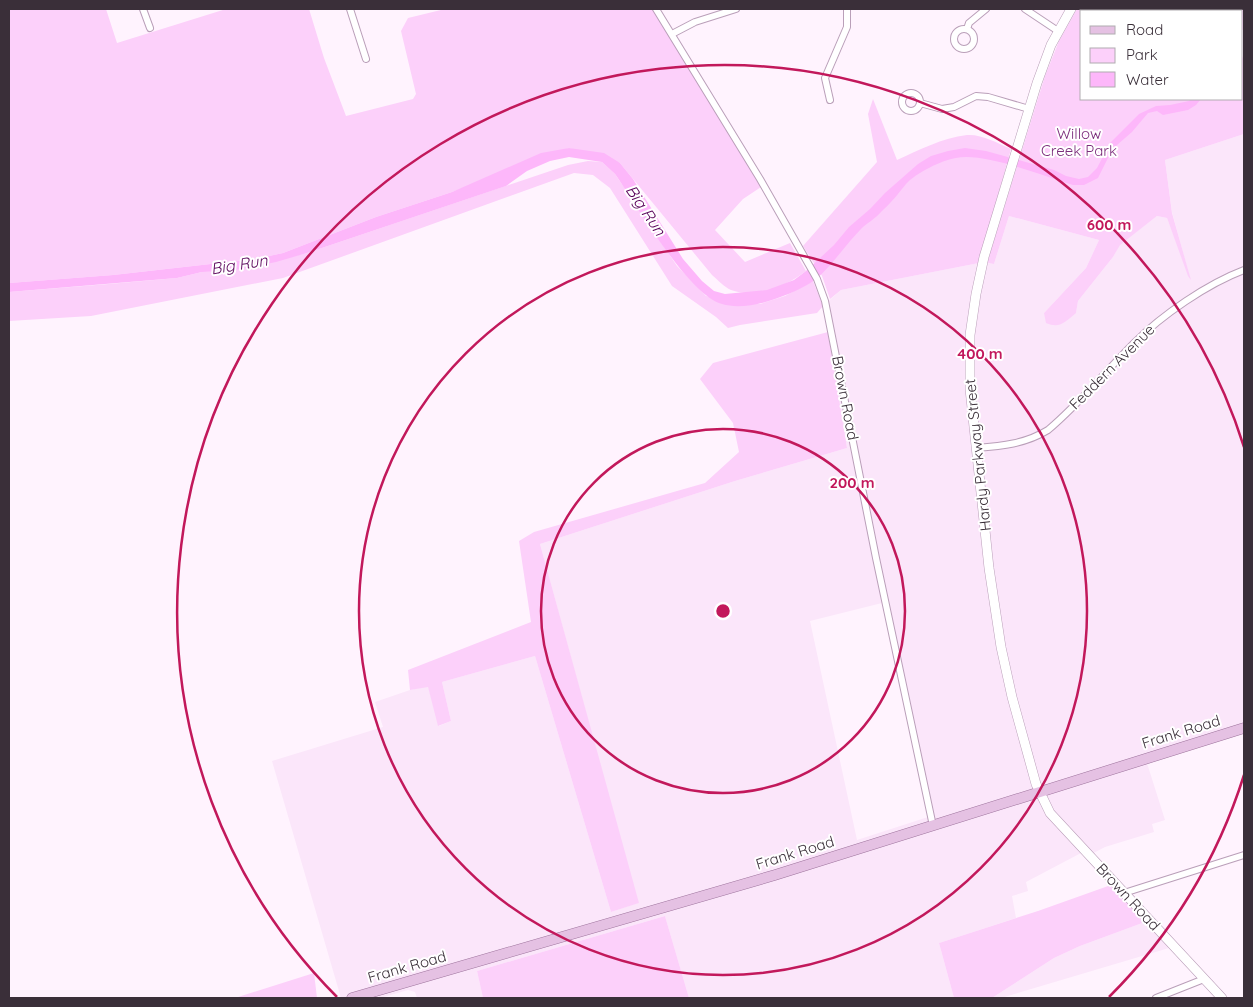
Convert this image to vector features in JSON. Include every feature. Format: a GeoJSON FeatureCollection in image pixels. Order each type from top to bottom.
{"type":"FeatureCollection","features":[{"type":"Feature","properties":{"kind":"main road","name":"Hardy Parkway Street"},"geometry":{"type":"LineString","coordinates":[[1039,793],[1010,691],[999,638],[989,568],[969,367],[973,314],[984,257],[1046,58],[1071,9]]}},
{"type":"Feature","properties":{"kind":"main road","name":"Frank Road"},"geometry":{"type":"LineString","coordinates":[[352,998],[775,875],[1244,728]]}},
{"type":"Feature","properties":{"kind":"main road","name":"Brown Road"},"geometry":{"type":"LineString","coordinates":[[1039,793],[1054,818],[1222,998]]}},
{"type":"Feature","properties":{"kind":"street"},"geometry":{"type":"LineString","coordinates":[[143,9],[150,28]]}},
{"type":"Feature","properties":{"kind":"street"},"geometry":{"type":"LineString","coordinates":[[350,9],[366,59]]}},
{"type":"Feature","properties":{"kind":"street","name":"Brown Road"},"geometry":{"type":"LineString","coordinates":[[656,9],[760,179],[817,279],[826,301],[876,558],[933,826]]}},
{"type":"Feature","properties":{"kind":"street"},"geometry":{"type":"LineString","coordinates":[[672,34],[695,22],[736,9]]}},
{"type":"Feature","properties":{"kind":"street"},"geometry":{"type":"LineString","coordinates":[[830,100],[824,78],[848,27],[846,9]]}},
{"type":"Feature","properties":{"kind":"street"},"geometry":{"type":"LineString","coordinates":[[967,29],[969,23],[986,9]]}},
{"type":"Feature","properties":{"kind":"street"},"geometry":{"type":"LineString","coordinates":[[1025,9],[1058,32]]}},
{"type":"Feature","properties":{"kind":"street"},"geometry":{"type":"LineString","coordinates":[[920,103],[942,108],[954,107],[976,96],[988,97],[1029,109]]}},
{"type":"Feature","properties":{"kind":"street","name":"Feddern Avenue"},"geometry":{"type":"LineString","coordinates":[[976,448],[1016,444],[1038,437],[1048,430],[1135,342],[1165,316],[1220,280],[1244,270]]}},
{"type":"Feature","properties":{"kind":"street"},"geometry":{"type":"LineString","coordinates":[[1124,893],[1244,855]]}},
{"type":"Feature","properties":{"kind":"street"},"geometry":{"type":"LineString","coordinates":[[1156,998],[1204,979]]}},
{"type":"Feature","properties":{"kind":"shaded area"},"geometry":{"type":"Polygon","coordinates":[[[1244,134],[1244,729],[1146,760],[1165,820],[1152,824],[1154,832],[1105,847],[1086,857],[1081,853],[1026,882],[1028,891],[1012,896],[1016,918],[939,943],[954,998],[689,998],[665,916],[477,971],[483,998],[417,998],[415,992],[408,990],[380,998],[341,998],[272,761],[383,727],[375,702],[428,686],[439,726],[451,721],[442,682],[535,656],[611,912],[638,903],[540,544],[735,481],[847,448],[823,306],[841,290],[979,263],[994,264],[1009,216],[1099,240],[1086,268],[1044,313],[1076,313],[1078,301],[1113,257],[1119,245],[1157,216],[1167,218],[1190,278],[1172,212],[1165,160],[1244,134]],[[882,603],[810,621],[857,840],[928,817],[882,603]]]}},
{"type":"Feature","properties":{"kind":"shaded area"},"geometry":{"type":"Polygon","coordinates":[[[1145,922],[1169,948],[1001,998],[992,998],[1054,958],[1080,946],[1145,922]]]}},
{"type":"Feature","properties":{"kind":"green space"},"geometry":{"type":"Polygon","coordinates":[[[9,9],[106,9],[117,43],[226,9],[309,9],[324,58],[346,116],[413,99],[416,94],[401,31],[408,18],[445,9],[653,9],[761,187],[743,199],[715,230],[745,262],[790,243],[806,271],[790,282],[770,290],[750,293],[728,289],[712,275],[620,163],[569,148],[452,192],[376,217],[283,253],[255,259],[113,275],[9,283],[9,9]]]}},
{"type":"Feature","properties":{"kind":"green space","name":"Willow Creek Park"},"geometry":{"type":"Polygon","coordinates":[[[1077,9],[1244,9],[1243,30],[1243,10],[1080,10],[1080,100],[1243,100],[1243,58],[1244,134],[1165,160],[1172,213],[1191,280],[1167,218],[1157,216],[1120,245],[1113,257],[1078,301],[1076,313],[1062,324],[1051,325],[1046,323],[1044,313],[1086,268],[1099,240],[1009,216],[994,264],[987,263],[1045,76],[1059,41],[1077,9]]]}},
{"type":"Feature","properties":{"kind":"green space"},"geometry":{"type":"Polygon","coordinates":[[[873,99],[897,160],[922,148],[967,135],[984,137],[1011,149],[979,263],[841,290],[830,299],[822,276],[803,246],[877,162],[868,114],[873,99]]]}},
{"type":"Feature","properties":{"kind":"green space"},"geometry":{"type":"Polygon","coordinates":[[[588,161],[602,162],[615,174],[677,266],[706,296],[760,304],[785,296],[813,281],[823,306],[817,313],[728,328],[716,317],[672,286],[610,188],[593,175],[574,173],[283,278],[91,316],[9,321],[9,292],[177,278],[202,272],[231,271],[307,253],[568,165],[588,161]]]}},
{"type":"Feature","properties":{"kind":"green space"},"geometry":{"type":"Polygon","coordinates":[[[828,332],[847,448],[735,481],[540,544],[639,903],[611,912],[535,656],[442,682],[451,721],[438,726],[428,687],[410,690],[408,670],[531,622],[519,541],[534,532],[705,483],[739,452],[733,423],[700,379],[713,363],[828,332]]]}},
{"type":"Feature","properties":{"kind":"green space"},"geometry":{"type":"Polygon","coordinates":[[[1111,885],[1145,922],[1080,946],[1054,958],[992,998],[954,998],[939,943],[1111,885]]]}},
{"type":"Feature","properties":{"kind":"green space"},"geometry":{"type":"Polygon","coordinates":[[[665,916],[689,998],[483,998],[477,971],[665,916]]]}},
{"type":"Feature","properties":{"kind":"green space"},"geometry":{"type":"Polygon","coordinates":[[[314,973],[317,998],[235,998],[314,973]]]}},
{"type":"Feature","properties":{"kind":"water","name":"Big Run"},"geometry":{"type":"Polygon","coordinates":[[[1200,100],[1188,110],[1163,115],[1157,111],[1148,113],[1132,132],[1117,145],[1098,178],[1084,185],[1073,185],[982,158],[956,158],[937,164],[923,171],[906,184],[888,205],[861,229],[812,282],[780,297],[744,306],[722,304],[709,297],[694,284],[664,247],[615,174],[602,162],[569,157],[550,161],[527,171],[506,186],[276,262],[231,271],[202,272],[177,278],[9,292],[9,283],[113,275],[255,259],[283,253],[376,217],[452,192],[541,153],[569,148],[604,153],[620,163],[633,179],[683,259],[702,281],[714,291],[725,294],[767,290],[794,280],[806,271],[885,193],[918,164],[931,156],[965,148],[986,151],[1079,179],[1088,177],[1097,168],[1110,143],[1139,114],[1156,106],[1200,100]]]}}]}
